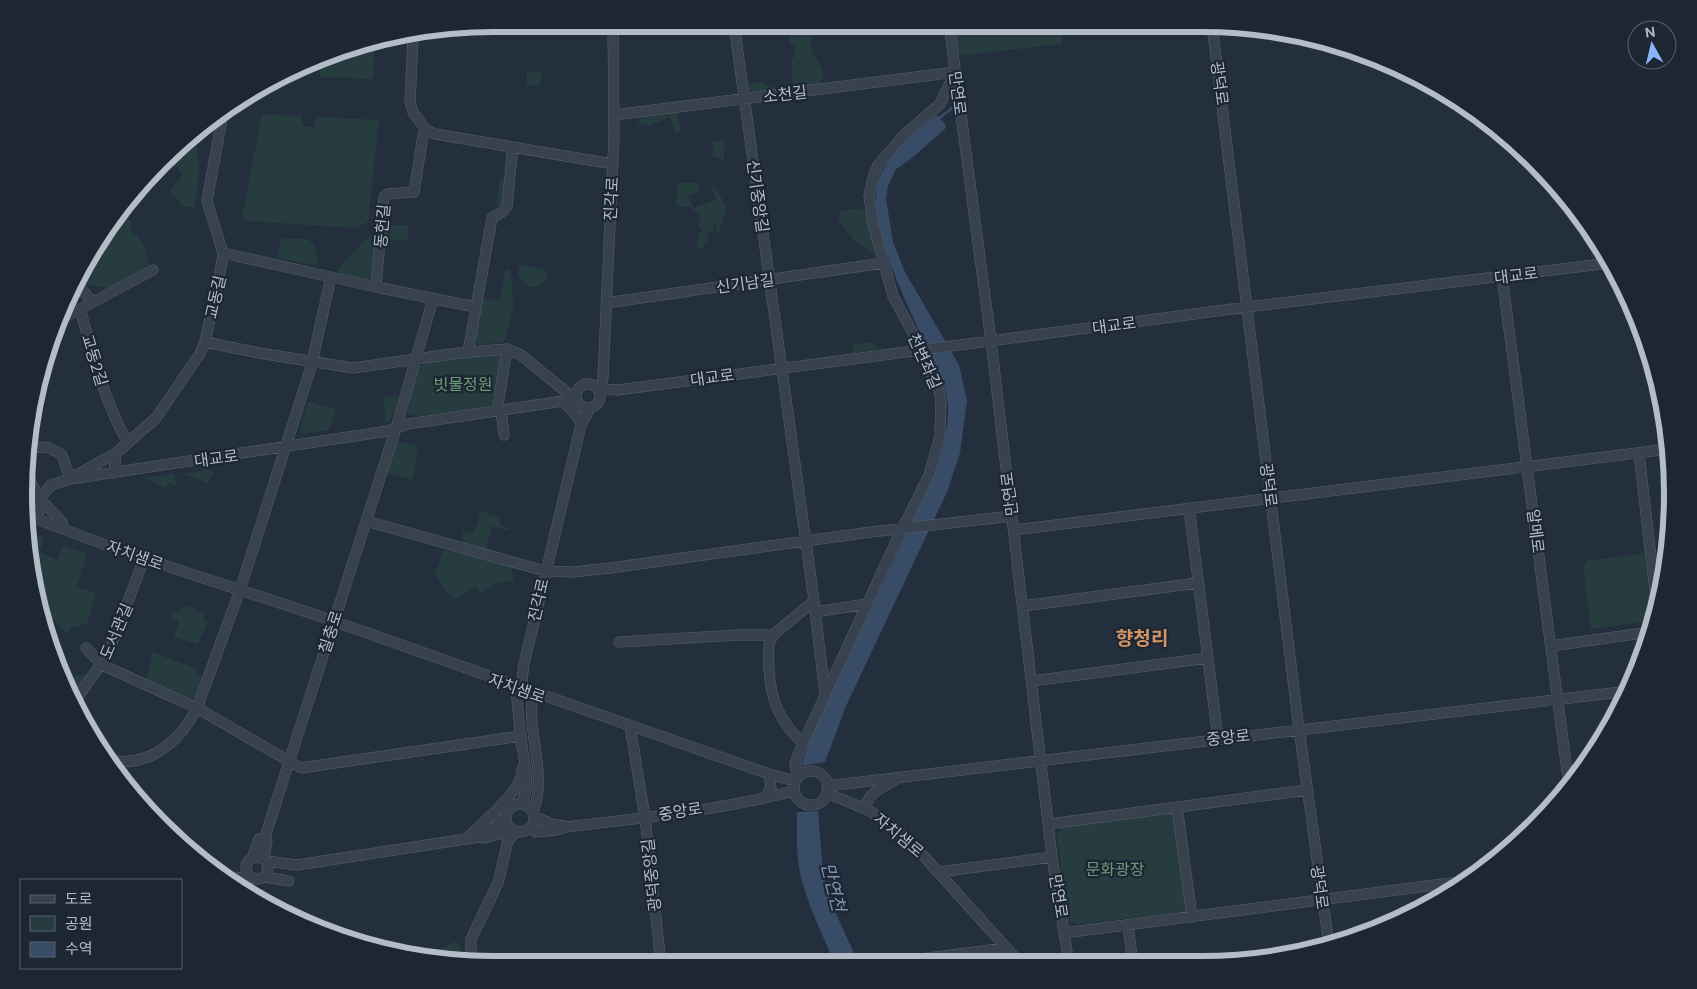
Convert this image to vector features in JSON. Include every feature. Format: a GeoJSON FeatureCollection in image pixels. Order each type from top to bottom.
{"type":"FeatureCollection","features":[{"type":"Feature","properties":{"kind":"street","name":"진각로"},"geometry":{"type":"LineString","coordinates":[[602,373],[613,164],[613,32]]}},
{"type":"Feature","properties":{"kind":"street","name":"신기중앙길"},"geometry":{"type":"LineString","coordinates":[[735,32],[814,601],[825,695]]}},
{"type":"Feature","properties":{"kind":"street","name":"만연로"},"geometry":{"type":"LineString","coordinates":[[950,32],[991,341],[1052,857],[1068,956]]}},
{"type":"Feature","properties":{"kind":"street","name":"광덕로"},"geometry":{"type":"LineString","coordinates":[[1213,32],[1299,730],[1328,939]]}},
{"type":"Feature","properties":{"kind":"street"},"geometry":{"type":"LineString","coordinates":[[413,40],[410,102],[413,112],[426,130],[510,147],[613,164]]}},
{"type":"Feature","properties":{"kind":"street","name":"소천길"},"geometry":{"type":"LineString","coordinates":[[614,115],[956,72]]}},
{"type":"Feature","properties":{"kind":"street","name":"천변좌길"},"geometry":{"type":"LineString","coordinates":[[796,783],[795,764],[867,604],[929,475],[941,426],[938,386],[922,350],[895,303],[870,209],[869,194],[872,178],[878,165],[892,148],[940,104],[956,72]]}},
{"type":"Feature","properties":{"kind":"street","name":"교동길"},"geometry":{"type":"LineString","coordinates":[[70,478],[116,453],[127,441],[145,428],[161,411],[199,355],[205,342],[223,253],[207,201],[221,122]]}},
{"type":"Feature","properties":{"kind":"street","name":"동헌길"},"geometry":{"type":"LineString","coordinates":[[376,287],[384,196],[414,192],[423,135],[426,130]]}},
{"type":"Feature","properties":{"kind":"street"},"geometry":{"type":"LineString","coordinates":[[468,352],[492,218],[502,212],[506,206],[512,156],[510,147]]}},
{"type":"Feature","properties":{"kind":"street"},"geometry":{"type":"LineString","coordinates":[[223,253],[475,307]]}},
{"type":"Feature","properties":{"kind":"street","name":"신기남길"},"geometry":{"type":"LineString","coordinates":[[606,303],[884,263]]}},
{"type":"Feature","properties":{"kind":"street","name":"대교로"},"geometry":{"type":"LineString","coordinates":[[598,391],[618,390],[1247,307],[1603,264]]}},
{"type":"Feature","properties":{"kind":"street"},"geometry":{"type":"LineString","coordinates":[[70,314],[153,270]]}},
{"type":"Feature","properties":{"kind":"street","name":"알메로"},"geometry":{"type":"LineString","coordinates":[[1502,276],[1568,777]]}},
{"type":"Feature","properties":{"kind":"street"},"geometry":{"type":"LineString","coordinates":[[117,761],[127,762],[164,749],[188,726],[197,708],[240,590],[285,448],[312,361],[331,277]]}},
{"type":"Feature","properties":{"kind":"street"},"geometry":{"type":"LineString","coordinates":[[81,288],[92,302]]}},
{"type":"Feature","properties":{"kind":"street"},"geometry":{"type":"LineString","coordinates":[[396,428],[433,299]]}},
{"type":"Feature","properties":{"kind":"street","name":"교동2길"},"geometry":{"type":"LineString","coordinates":[[80,309],[106,396],[115,420],[127,441]]}},
{"type":"Feature","properties":{"kind":"street"},"geometry":{"type":"LineString","coordinates":[[205,342],[259,354],[353,368],[416,361],[468,352],[506,349],[521,355],[571,400],[590,408]]}},
{"type":"Feature","properties":{"kind":"street"},"geometry":{"type":"LineString","coordinates":[[504,434],[501,410],[498,405],[506,349]]}},
{"type":"Feature","properties":{"kind":"street"},"geometry":{"type":"LineString","coordinates":[[602,373],[618,390]]}},
{"type":"Feature","properties":{"kind":"street"},"geometry":{"type":"LineString","coordinates":[[580,422],[590,408],[596,406],[602,373]]}},
{"type":"Feature","properties":{"kind":"street"},"geometry":{"type":"LineString","coordinates":[[580,422],[571,409],[571,400],[582,385],[598,391]]}},
{"type":"Feature","properties":{"kind":"street","name":"대교로"},"geometry":{"type":"LineString","coordinates":[[33,516],[39,511],[35,493],[70,478],[285,448],[396,428],[408,424],[571,400]]}},
{"type":"Feature","properties":{"kind":"street"},"geometry":{"type":"LineString","coordinates":[[571,400],[580,422]]}},
{"type":"Feature","properties":{"kind":"street","name":"진각로"},"geometry":{"type":"LineString","coordinates":[[522,804],[526,794],[527,778],[522,748],[518,688],[580,422]]}},
{"type":"Feature","properties":{"kind":"street","name":"칠충로"},"geometry":{"type":"LineString","coordinates":[[264,836],[396,428]]}},
{"type":"Feature","properties":{"kind":"street"},"geometry":{"type":"LineString","coordinates":[[35,448],[47,447],[62,455],[70,478]]}},
{"type":"Feature","properties":{"kind":"street"},"geometry":{"type":"LineString","coordinates":[[1014,530],[1663,450]]}},
{"type":"Feature","properties":{"kind":"street"},"geometry":{"type":"LineString","coordinates":[[114,473],[116,453]]}},
{"type":"Feature","properties":{"kind":"street"},"geometry":{"type":"LineString","coordinates":[[1638,453],[1655,590]]}},
{"type":"Feature","properties":{"kind":"street"},"geometry":{"type":"LineString","coordinates":[[35,493],[62,522],[63,529]]}},
{"type":"Feature","properties":{"kind":"street"},"geometry":{"type":"LineString","coordinates":[[1190,508],[1218,738]]}},
{"type":"Feature","properties":{"kind":"street"},"geometry":{"type":"LineString","coordinates":[[366,521],[545,571],[573,572],[1012,516]]}},
{"type":"Feature","properties":{"kind":"street","name":"자치샘로"},"geometry":{"type":"LineString","coordinates":[[33,519],[144,559],[334,622],[533,694],[796,783]]}},
{"type":"Feature","properties":{"kind":"street","name":"도서관길"},"geometry":{"type":"LineString","coordinates":[[79,696],[102,665],[126,610],[144,559]]}},
{"type":"Feature","properties":{"kind":"street"},"geometry":{"type":"LineString","coordinates":[[1023,606],[1198,583]]}},
{"type":"Feature","properties":{"kind":"street"},"geometry":{"type":"LineString","coordinates":[[804,743],[784,724],[775,705],[769,652],[773,635],[814,601]]}},
{"type":"Feature","properties":{"kind":"street"},"geometry":{"type":"LineString","coordinates":[[815,612],[867,604]]}},
{"type":"Feature","properties":{"kind":"street"},"geometry":{"type":"LineString","coordinates":[[1551,646],[1643,633]]}},
{"type":"Feature","properties":{"kind":"street"},"geometry":{"type":"LineString","coordinates":[[620,642],[738,635],[773,635]]}},
{"type":"Feature","properties":{"kind":"street"},"geometry":{"type":"LineString","coordinates":[[86,648],[102,665],[197,708],[301,768],[521,736]]}},
{"type":"Feature","properties":{"kind":"street"},"geometry":{"type":"LineString","coordinates":[[1032,681],[1208,658]]}},
{"type":"Feature","properties":{"kind":"street","name":"중앙로"},"geometry":{"type":"LineString","coordinates":[[827,789],[901,777],[1218,738],[1620,692]]}},
{"type":"Feature","properties":{"kind":"street"},"geometry":{"type":"LineString","coordinates":[[233,875],[479,837],[486,838],[514,831],[524,832],[531,827],[540,792],[531,708],[533,694]]}},
{"type":"Feature","properties":{"kind":"street","name":"광덕중앙길"},"geometry":{"type":"LineString","coordinates":[[630,726],[645,817],[660,956]]}},
{"type":"Feature","properties":{"kind":"street"},"geometry":{"type":"LineString","coordinates":[[466,839],[517,786],[523,775],[522,748]]}},
{"type":"Feature","properties":{"kind":"street"},"geometry":{"type":"LineString","coordinates":[[808,772],[818,773],[827,789],[822,801],[810,805],[799,800],[796,783],[808,772]]}},
{"type":"Feature","properties":{"kind":"street"},"geometry":{"type":"LineString","coordinates":[[765,798],[771,788],[769,774]]}},
{"type":"Feature","properties":{"kind":"street"},"geometry":{"type":"LineString","coordinates":[[866,809],[866,802],[870,797],[901,777]]}},
{"type":"Feature","properties":{"kind":"street","name":"중앙로"},"geometry":{"type":"LineString","coordinates":[[531,827],[536,832],[556,830],[765,798],[796,783]]}},
{"type":"Feature","properties":{"kind":"street","name":"자치샘로"},"geometry":{"type":"LineString","coordinates":[[827,789],[866,809],[910,840],[1014,956]]}},
{"type":"Feature","properties":{"kind":"street"},"geometry":{"type":"LineString","coordinates":[[1048,824],[1307,790]]}},
{"type":"Feature","properties":{"kind":"street"},"geometry":{"type":"LineString","coordinates":[[479,837],[502,822],[512,806],[522,804],[528,806],[534,814]]}},
{"type":"Feature","properties":{"kind":"street"},"geometry":{"type":"LineString","coordinates":[[1177,808],[1192,917]]}},
{"type":"Feature","properties":{"kind":"street","name":"중앙로"},"geometry":{"type":"LineString","coordinates":[[534,814],[552,824],[566,827]]}},
{"type":"Feature","properties":{"kind":"street"},"geometry":{"type":"LineString","coordinates":[[506,816],[507,824],[514,831]]}},
{"type":"Feature","properties":{"kind":"street"},"geometry":{"type":"LineString","coordinates":[[473,956],[471,939],[498,883],[508,840],[514,831]]}},
{"type":"Feature","properties":{"kind":"street"},"geometry":{"type":"LineString","coordinates":[[249,886],[257,872],[269,868],[265,860],[267,840],[264,836],[259,839],[257,872],[252,888]]}},
{"type":"Feature","properties":{"kind":"street"},"geometry":{"type":"LineString","coordinates":[[939,872],[1052,857]]}},
{"type":"Feature","properties":{"kind":"street"},"geometry":{"type":"LineString","coordinates":[[265,860],[294,867]]}},
{"type":"Feature","properties":{"kind":"street"},"geometry":{"type":"LineString","coordinates":[[257,872],[289,881],[294,867]]}},
{"type":"Feature","properties":{"kind":"street"},"geometry":{"type":"LineString","coordinates":[[1064,932],[1192,917],[1455,882]]}},
{"type":"Feature","properties":{"kind":"street"},"geometry":{"type":"LineString","coordinates":[[1128,925],[1132,956]]}},
{"type":"Feature","properties":{"kind":"street"},"geometry":{"type":"LineString","coordinates":[[944,956],[1006,948]]}},
{"type":"Feature","properties":{"kind":"green space"},"geometry":{"type":"Polygon","coordinates":[[[790,32],[812,32],[812,50],[823,70],[819,85],[795,88],[792,86],[792,58],[795,57],[794,46],[790,43],[790,32]]]}},
{"type":"Feature","properties":{"kind":"green space"},"geometry":{"type":"Polygon","coordinates":[[[956,32],[1061,32],[1062,44],[958,56],[956,32]]]}},
{"type":"Feature","properties":{"kind":"green space"},"geometry":{"type":"Polygon","coordinates":[[[375,48],[373,79],[320,77],[320,67],[375,48]]]}},
{"type":"Feature","properties":{"kind":"green space"},"geometry":{"type":"Polygon","coordinates":[[[527,72],[541,73],[540,86],[527,86],[527,72]]]}},
{"type":"Feature","properties":{"kind":"green space"},"geometry":{"type":"Polygon","coordinates":[[[759,82],[782,90],[755,94],[747,89],[746,83],[759,82]]]}},
{"type":"Feature","properties":{"kind":"green space"},"geometry":{"type":"Polygon","coordinates":[[[678,112],[680,132],[675,132],[669,117],[650,126],[637,123],[642,117],[678,112]]]}},
{"type":"Feature","properties":{"kind":"green space"},"geometry":{"type":"Polygon","coordinates":[[[262,114],[301,116],[303,126],[314,127],[317,117],[379,120],[368,222],[355,228],[246,221],[242,218],[262,114]]]}},
{"type":"Feature","properties":{"kind":"green space"},"geometry":{"type":"Polygon","coordinates":[[[713,141],[725,141],[724,160],[712,156],[713,141]]]}},
{"type":"Feature","properties":{"kind":"green space"},"geometry":{"type":"Polygon","coordinates":[[[196,142],[199,171],[194,207],[183,207],[176,197],[169,193],[183,174],[177,167],[168,168],[196,142]]]}},
{"type":"Feature","properties":{"kind":"green space"},"geometry":{"type":"Polygon","coordinates":[[[500,177],[507,180],[504,203],[501,207],[496,203],[500,177]]]}},
{"type":"Feature","properties":{"kind":"green space"},"geometry":{"type":"Polygon","coordinates":[[[697,182],[699,191],[688,196],[693,208],[716,200],[711,186],[718,191],[726,208],[719,232],[717,232],[716,223],[713,223],[714,232],[703,232],[708,233],[708,242],[704,243],[704,248],[696,247],[699,232],[702,232],[699,225],[701,215],[697,214],[690,207],[676,206],[677,188],[680,183],[697,182]]]}},
{"type":"Feature","properties":{"kind":"green space"},"geometry":{"type":"Polygon","coordinates":[[[850,209],[866,210],[876,254],[859,244],[838,219],[840,212],[850,209]]]}},
{"type":"Feature","properties":{"kind":"green space"},"geometry":{"type":"Polygon","coordinates":[[[127,215],[131,223],[132,234],[137,234],[145,248],[150,270],[114,288],[83,285],[110,238],[127,215]]]}},
{"type":"Feature","properties":{"kind":"green space"},"geometry":{"type":"Polygon","coordinates":[[[385,224],[409,226],[407,241],[384,239],[385,224]]]}},
{"type":"Feature","properties":{"kind":"green space"},"geometry":{"type":"Polygon","coordinates":[[[374,234],[376,237],[372,277],[368,280],[339,274],[338,269],[369,236],[374,234]]]}},
{"type":"Feature","properties":{"kind":"green space"},"geometry":{"type":"Polygon","coordinates":[[[281,238],[308,239],[315,246],[318,266],[277,258],[281,238]]]}},
{"type":"Feature","properties":{"kind":"green space"},"geometry":{"type":"Polygon","coordinates":[[[523,265],[544,269],[547,278],[540,286],[528,287],[518,276],[519,267],[523,265]]]}},
{"type":"Feature","properties":{"kind":"green space"},"geometry":{"type":"Polygon","coordinates":[[[505,269],[510,270],[514,304],[505,339],[502,342],[479,345],[475,340],[482,298],[500,301],[505,269]]]}},
{"type":"Feature","properties":{"kind":"green space"},"geometry":{"type":"Polygon","coordinates":[[[871,342],[877,346],[877,350],[853,353],[852,345],[871,342]]]}},
{"type":"Feature","properties":{"kind":"green space","name":"빗물정원"},"geometry":{"type":"Polygon","coordinates":[[[493,353],[499,357],[500,361],[492,406],[419,416],[409,414],[406,410],[418,368],[425,363],[493,353]]]}},
{"type":"Feature","properties":{"kind":"green space"},"geometry":{"type":"Polygon","coordinates":[[[384,396],[398,397],[391,420],[385,423],[384,396]]]}},
{"type":"Feature","properties":{"kind":"green space"},"geometry":{"type":"Polygon","coordinates":[[[308,401],[336,410],[329,430],[303,434],[300,431],[308,401]]]}},
{"type":"Feature","properties":{"kind":"green space"},"geometry":{"type":"Polygon","coordinates":[[[396,440],[417,446],[412,480],[385,473],[396,440]]]}},
{"type":"Feature","properties":{"kind":"green space"},"geometry":{"type":"Polygon","coordinates":[[[212,469],[213,474],[208,484],[185,474],[212,469]]]}},
{"type":"Feature","properties":{"kind":"green space"},"geometry":{"type":"Polygon","coordinates":[[[174,474],[176,486],[168,483],[165,488],[144,478],[174,474]]]}},
{"type":"Feature","properties":{"kind":"green space"},"geometry":{"type":"Polygon","coordinates":[[[479,512],[488,512],[488,515],[500,518],[499,525],[509,528],[509,531],[492,526],[486,550],[462,542],[463,531],[472,533],[478,523],[479,512]]]}},
{"type":"Feature","properties":{"kind":"green space"},"geometry":{"type":"Polygon","coordinates":[[[34,534],[44,538],[40,552],[57,560],[63,545],[87,554],[77,587],[96,593],[87,623],[72,628],[67,633],[49,616],[41,585],[34,534]]]}},
{"type":"Feature","properties":{"kind":"green space"},"geometry":{"type":"Polygon","coordinates":[[[444,549],[512,567],[514,581],[499,582],[481,593],[475,587],[455,600],[443,588],[435,574],[444,549]]]}},
{"type":"Feature","properties":{"kind":"green space"},"geometry":{"type":"Polygon","coordinates":[[[1644,553],[1651,607],[1647,620],[1644,622],[1591,629],[1583,568],[1587,561],[1644,553]]]}},
{"type":"Feature","properties":{"kind":"green space"},"geometry":{"type":"Polygon","coordinates":[[[182,606],[196,608],[195,611],[205,613],[203,619],[208,621],[198,644],[174,637],[179,621],[170,618],[172,612],[179,613],[182,606]]]}},
{"type":"Feature","properties":{"kind":"green space"},"geometry":{"type":"Polygon","coordinates":[[[152,652],[198,669],[197,674],[203,676],[195,696],[187,700],[146,683],[152,652]]]}},
{"type":"Feature","properties":{"kind":"green space"},"geometry":{"type":"Polygon","coordinates":[[[90,674],[77,692],[71,677],[90,674]]]}},
{"type":"Feature","properties":{"kind":"green space","name":"문화광장"},"geometry":{"type":"Polygon","coordinates":[[[1168,811],[1175,817],[1187,909],[1183,912],[1077,924],[1068,921],[1057,834],[1066,824],[1168,811]]]}},
{"type":"Feature","properties":{"kind":"green space"},"geometry":{"type":"Polygon","coordinates":[[[455,942],[460,947],[462,956],[434,953],[455,942]]]}},
{"type":"Feature","properties":{"kind":"water"},"geometry":{"type":"Polygon","coordinates":[[[937,115],[946,125],[945,129],[896,169],[888,186],[886,199],[893,242],[905,272],[959,365],[967,401],[960,453],[947,492],[846,706],[825,762],[801,766],[812,735],[937,468],[945,436],[948,404],[945,389],[891,264],[877,216],[876,196],[879,179],[896,151],[937,115]]]}},
{"type":"Feature","properties":{"kind":"water"},"geometry":{"type":"Polygon","coordinates":[[[818,811],[823,874],[831,903],[855,956],[832,956],[812,911],[799,869],[797,812],[818,811]]]}},
{"type":"Feature","properties":{"kind":"waterway"},"geometry":{"type":"LineString","coordinates":[[937,120],[952,108]]}},
{"type":"Feature","properties":{"kind":"district","name":"향청리"},"geometry":{"type":"Point","coordinates":[1142,638]}},
{"type":"Feature","properties":{"kind":"water label","name":"만연천"},"geometry":{"type":"Point","coordinates":[833,887]}}]}
